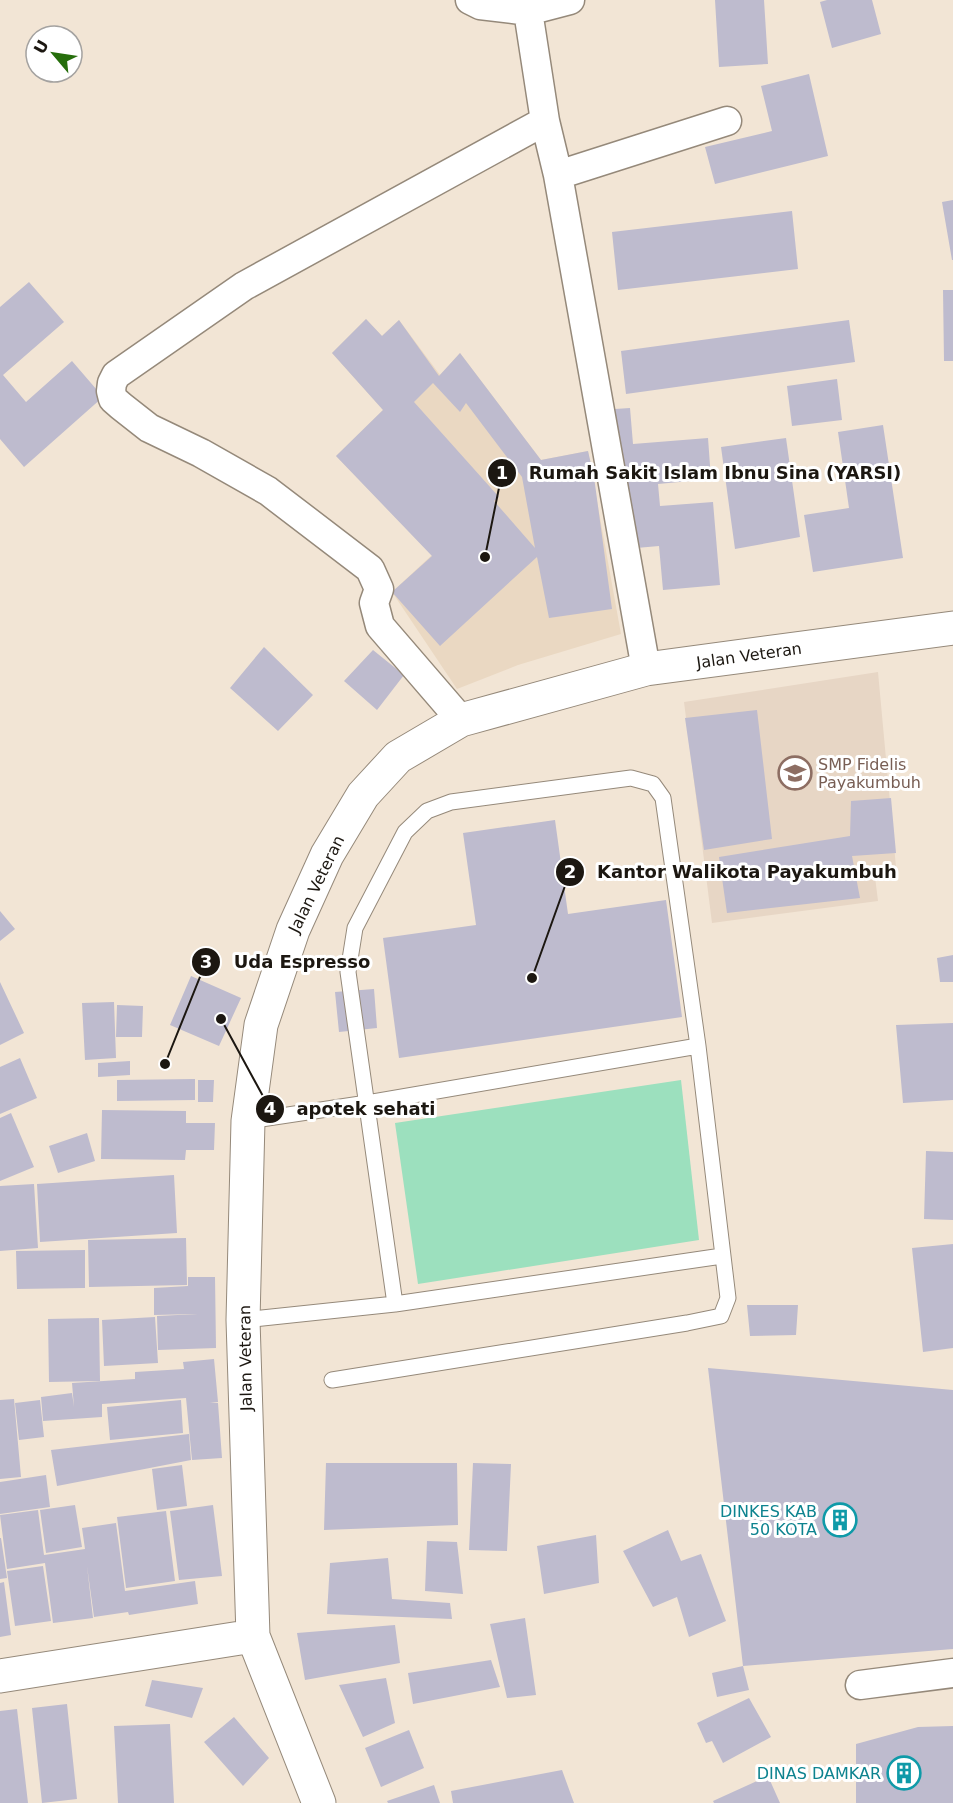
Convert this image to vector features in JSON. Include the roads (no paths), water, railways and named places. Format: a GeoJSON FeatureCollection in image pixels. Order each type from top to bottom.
{"type":"FeatureCollection","features":[{"type":"Feature","properties":{"kind":"main road","name":"Jalan Veteran"},"geometry":{"type":"LineString","coordinates":[[319,1803],[253,1636],[243,1320],[248,1121],[261,1025],[293,930],[327,855],[363,795],[398,757],[460,720],[646,669],[953,628]]}},
{"type":"Feature","properties":{"kind":"main road"},"geometry":{"type":"LineString","coordinates":[[0,1676],[253,1636]]}},
{"type":"Feature","properties":{"kind":"street"},"geometry":{"type":"LineString","coordinates":[[470,0],[480,5],[528,11],[570,0]]}},
{"type":"Feature","properties":{"kind":"street"},"geometry":{"type":"LineString","coordinates":[[528,11],[545,122],[558,175],[646,669]]}},
{"type":"Feature","properties":{"kind":"street"},"geometry":{"type":"LineString","coordinates":[[558,175],[727,121]]}},
{"type":"Feature","properties":{"kind":"street"},"geometry":{"type":"LineString","coordinates":[[460,720],[380,626],[374,603],[379,590],[370,569],[268,490],[150,428],[113,399],[112,383],[116,375],[244,285],[545,122]]}},
{"type":"Feature","properties":{"kind":"street"},"geometry":{"type":"LineString","coordinates":[[860,1685],[953,1673]]}},
{"type":"Feature","properties":{"kind":"lane"},"geometry":{"type":"LineString","coordinates":[[332,1380],[721,1316],[729,1298],[722,1256],[698,1046],[663,798],[653,784],[631,778],[451,802],[427,811],[405,832],[355,928],[348,972],[395,1304]]}},
{"type":"Feature","properties":{"kind":"lane"},"geometry":{"type":"LineString","coordinates":[[248,1121],[367,1103],[698,1046]]}},
{"type":"Feature","properties":{"kind":"lane"},"geometry":{"type":"LineString","coordinates":[[243,1320],[395,1304],[722,1256]]}},
{"type":"Feature","properties":{"kind":"place","name":"Rumah Sakit Islam Ibnu Sina (YARSI)"},"geometry":{"type":"Point","coordinates":[485,557]}},
{"type":"Feature","properties":{"kind":"place","name":"SMP Fidelis Payakumbuh"},"geometry":{"type":"Point","coordinates":[795,773]}},
{"type":"Feature","properties":{"kind":"place","name":"Kantor Walikota Payakumbuh"},"geometry":{"type":"Point","coordinates":[532,978]}},
{"type":"Feature","properties":{"kind":"place","name":"apotek sehati"},"geometry":{"type":"Point","coordinates":[221,1019]}},
{"type":"Feature","properties":{"kind":"place","name":"Uda Espresso"},"geometry":{"type":"Point","coordinates":[165,1064]}},
{"type":"Feature","properties":{"kind":"place","name":"DINKES KAB 50 KOTA"},"geometry":{"type":"Point","coordinates":[840,1520]}},
{"type":"Feature","properties":{"kind":"place","name":"DINAS DAMKAR"},"geometry":{"type":"Point","coordinates":[904,1773]}}]}
